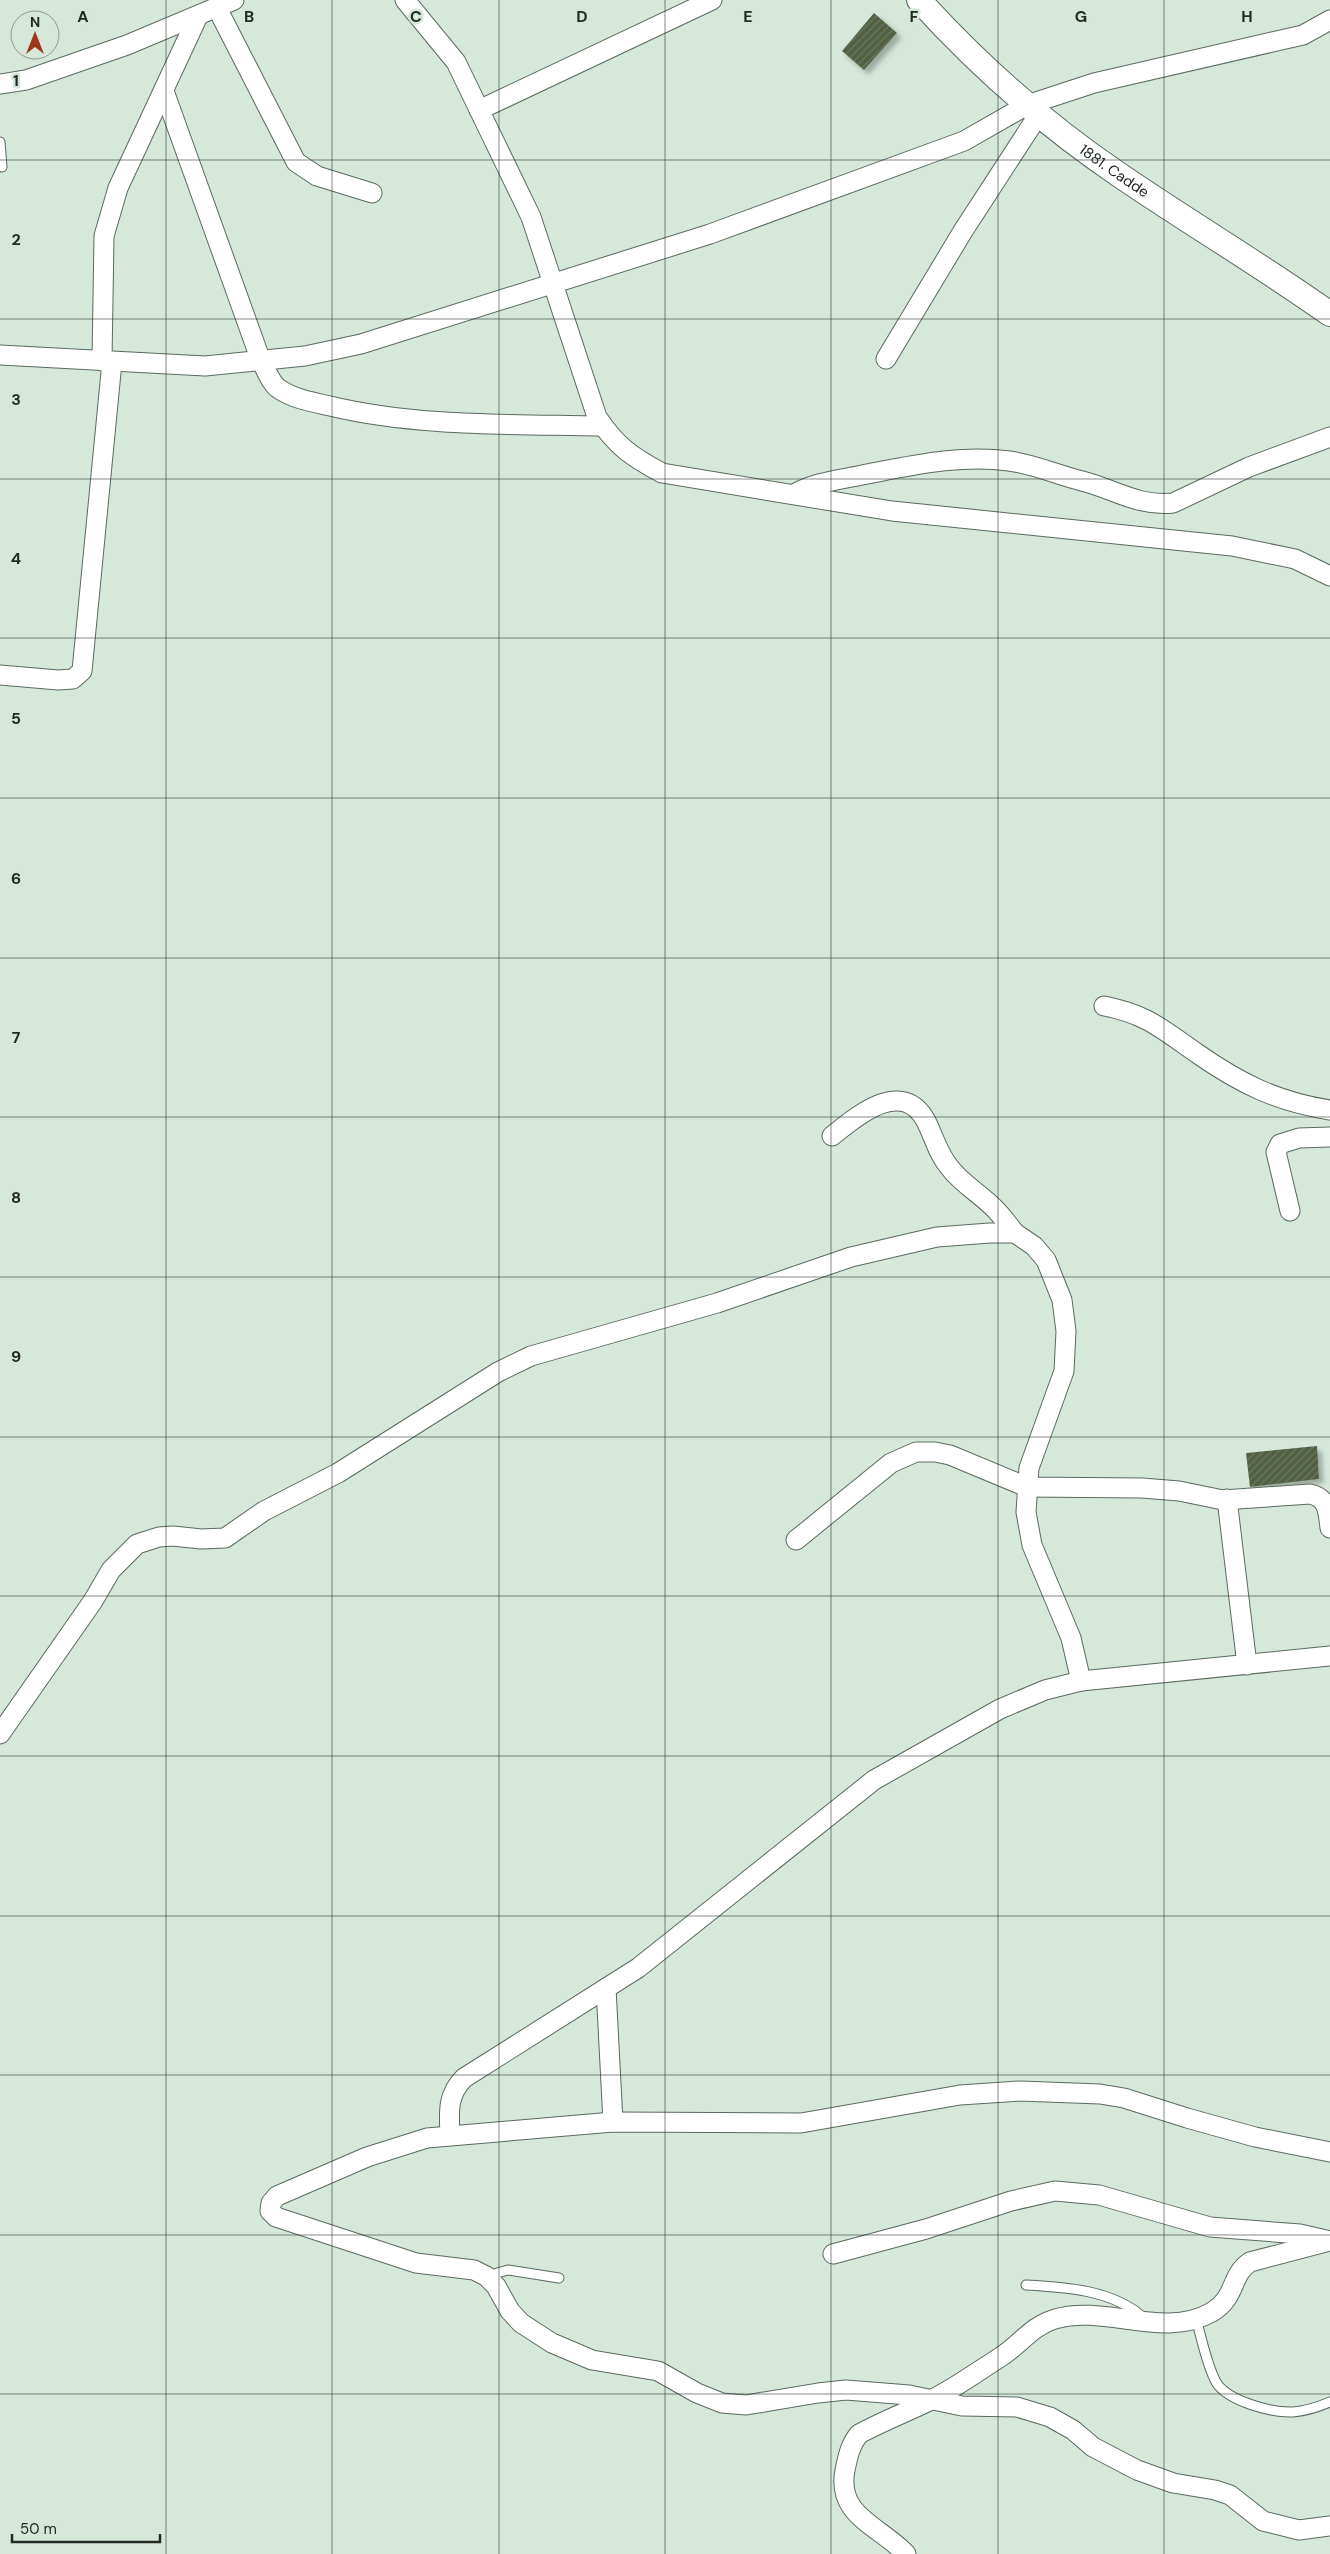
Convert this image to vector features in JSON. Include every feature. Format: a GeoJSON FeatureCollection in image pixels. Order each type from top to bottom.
{"type":"FeatureCollection","features":[{"type":"Feature","properties":{"kind":"street"},"geometry":{"type":"LineString","coordinates":[[405,0],[456,62],[531,217],[597,417],[609,436],[625,451],[662,473],[794,493],[892,511],[1160,537],[1271,553],[1295,559],[1330,576]]}},
{"type":"Feature","properties":{"kind":"street"},"geometry":{"type":"LineString","coordinates":[[479,110],[712,0]]}},
{"type":"Feature","properties":{"kind":"street","name":"1881. Cadde"},"geometry":{"type":"LineString","coordinates":[[919,0],[1033,110],[1118,174],[1274,274],[1330,314]]}},
{"type":"Feature","properties":{"kind":"street"},"geometry":{"type":"LineString","coordinates":[[0,84],[26,80],[118,48],[225,4],[296,162],[318,176],[372,193]]}},
{"type":"Feature","properties":{"kind":"street"},"geometry":{"type":"LineString","coordinates":[[0,675],[58,680],[73,679],[82,671],[107,361],[104,236],[118,188],[198,16]]}},
{"type":"Feature","properties":{"kind":"street"},"geometry":{"type":"LineString","coordinates":[[0,356],[205,366],[305,356],[361,344],[710,234],[964,140],[1094,83],[1303,34],[1330,20]]}},
{"type":"Feature","properties":{"kind":"street"},"geometry":{"type":"LineString","coordinates":[[164,91],[261,361],[277,388],[292,396],[351,411],[448,421],[602,426]]}},
{"type":"Feature","properties":{"kind":"street"},"geometry":{"type":"LineString","coordinates":[[886,360],[1033,110]]}},
{"type":"Feature","properties":{"kind":"street"},"geometry":{"type":"LineString","coordinates":[[794,493],[807,487],[928,462],[992,459],[1011,461],[1091,483],[1145,504],[1160,505],[1173,503],[1249,468],[1330,437]]}},
{"type":"Feature","properties":{"kind":"street"},"geometry":{"type":"LineString","coordinates":[[1160,505],[1160,537]]}},
{"type":"Feature","properties":{"kind":"street"},"geometry":{"type":"LineString","coordinates":[[1104,1006],[1127,1010],[1143,1016],[1222,1069],[1274,1097],[1330,1110]]}},
{"type":"Feature","properties":{"kind":"street"},"geometry":{"type":"LineString","coordinates":[[832,1136],[860,1113],[875,1106],[900,1101],[912,1105],[926,1122],[941,1155],[951,1170],[996,1209],[1015,1234],[1034,1246],[1046,1260],[1062,1300],[1066,1331],[1064,1371],[1028,1468],[1026,1512],[1032,1545],[1072,1638],[1081,1681]]}},
{"type":"Feature","properties":{"kind":"street"},"geometry":{"type":"LineString","coordinates":[[1290,1211],[1276,1152],[1280,1144],[1299,1138],[1330,1137]]}},
{"type":"Feature","properties":{"kind":"street"},"geometry":{"type":"LineString","coordinates":[[0,1734],[93,1602],[111,1570],[137,1544],[159,1537],[173,1536],[201,1539],[225,1538],[264,1511],[338,1473],[498,1372],[531,1356],[708,1306],[851,1257],[937,1237],[990,1233],[1015,1234]]}},
{"type":"Feature","properties":{"kind":"street"},"geometry":{"type":"LineString","coordinates":[[796,1540],[891,1464],[916,1452],[935,1452],[950,1455],[1027,1487],[1142,1488],[1179,1491],[1227,1499],[1310,1494],[1319,1496],[1324,1500],[1328,1510],[1330,1528]]}},
{"type":"Feature","properties":{"kind":"street"},"geometry":{"type":"LineString","coordinates":[[1227,1499],[1247,1665]]}},
{"type":"Feature","properties":{"kind":"street"},"geometry":{"type":"LineString","coordinates":[[450,2135],[449,2116],[454,2089],[464,2078],[638,1968],[777,1855],[874,1780],[1000,1709],[1045,1690],[1081,1681],[1330,1656]]}},
{"type":"Feature","properties":{"kind":"street"},"geometry":{"type":"LineString","coordinates":[[606,1988],[613,2122]]}},
{"type":"Feature","properties":{"kind":"street"},"geometry":{"type":"LineString","coordinates":[[1330,2152],[1256,2136],[1187,2118],[1124,2098],[1068,2092],[1020,2091],[960,2095],[800,2122],[613,2122],[450,2135],[404,2144],[367,2157],[278,2196],[271,2203],[270,2211],[276,2217],[416,2263],[474,2270],[486,2276],[521,2323],[552,2343],[592,2360],[658,2371],[697,2393],[722,2403],[746,2405],[846,2390],[909,2395],[962,2406],[1017,2407],[1033,2410],[1050,2417],[1072,2430],[1093,2447],[1137,2470],[1173,2483],[1214,2490],[1230,2495],[1263,2521],[1299,2530],[1330,2526]]}},
{"type":"Feature","properties":{"kind":"street"},"geometry":{"type":"LineString","coordinates":[[833,2254],[926,2229],[1011,2201],[1043,2193],[1064,2191],[1099,2195],[1210,2227],[1300,2234],[1330,2241]]}},
{"type":"Feature","properties":{"kind":"street"},"geometry":{"type":"LineString","coordinates":[[906,2554],[861,2518],[846,2500],[843,2487],[844,2474],[852,2443],[859,2434],[905,2410],[931,2400],[1005,2354],[1032,2330],[1055,2319],[1097,2316],[1174,2323],[1196,2319],[1223,2304],[1230,2295],[1242,2267],[1250,2262],[1330,2241]]}},
{"type":"Feature","properties":{"kind":"lane"},"geometry":{"type":"LineString","coordinates":[[0,142],[2,167]]}},
{"type":"Feature","properties":{"kind":"lane"},"geometry":{"type":"LineString","coordinates":[[486,2276],[508,2270],[559,2278]]}},
{"type":"Feature","properties":{"kind":"lane"},"geometry":{"type":"LineString","coordinates":[[1026,2285],[1076,2289],[1093,2293],[1125,2305],[1147,2322]]}},
{"type":"Feature","properties":{"kind":"lane"},"geometry":{"type":"LineString","coordinates":[[1196,2319],[1217,2382],[1237,2398],[1267,2409],[1292,2412],[1311,2410],[1330,2402]]}},
{"type":"Feature","properties":{"kind":"building"},"geometry":{"type":"Polygon","coordinates":[[[874,13],[897,33],[864,70],[842,51],[874,13]]]}},
{"type":"Feature","properties":{"kind":"building"},"geometry":{"type":"Polygon","coordinates":[[[1317,1446],[1319,1479],[1250,1487],[1246,1453],[1317,1446]]]}}]}
